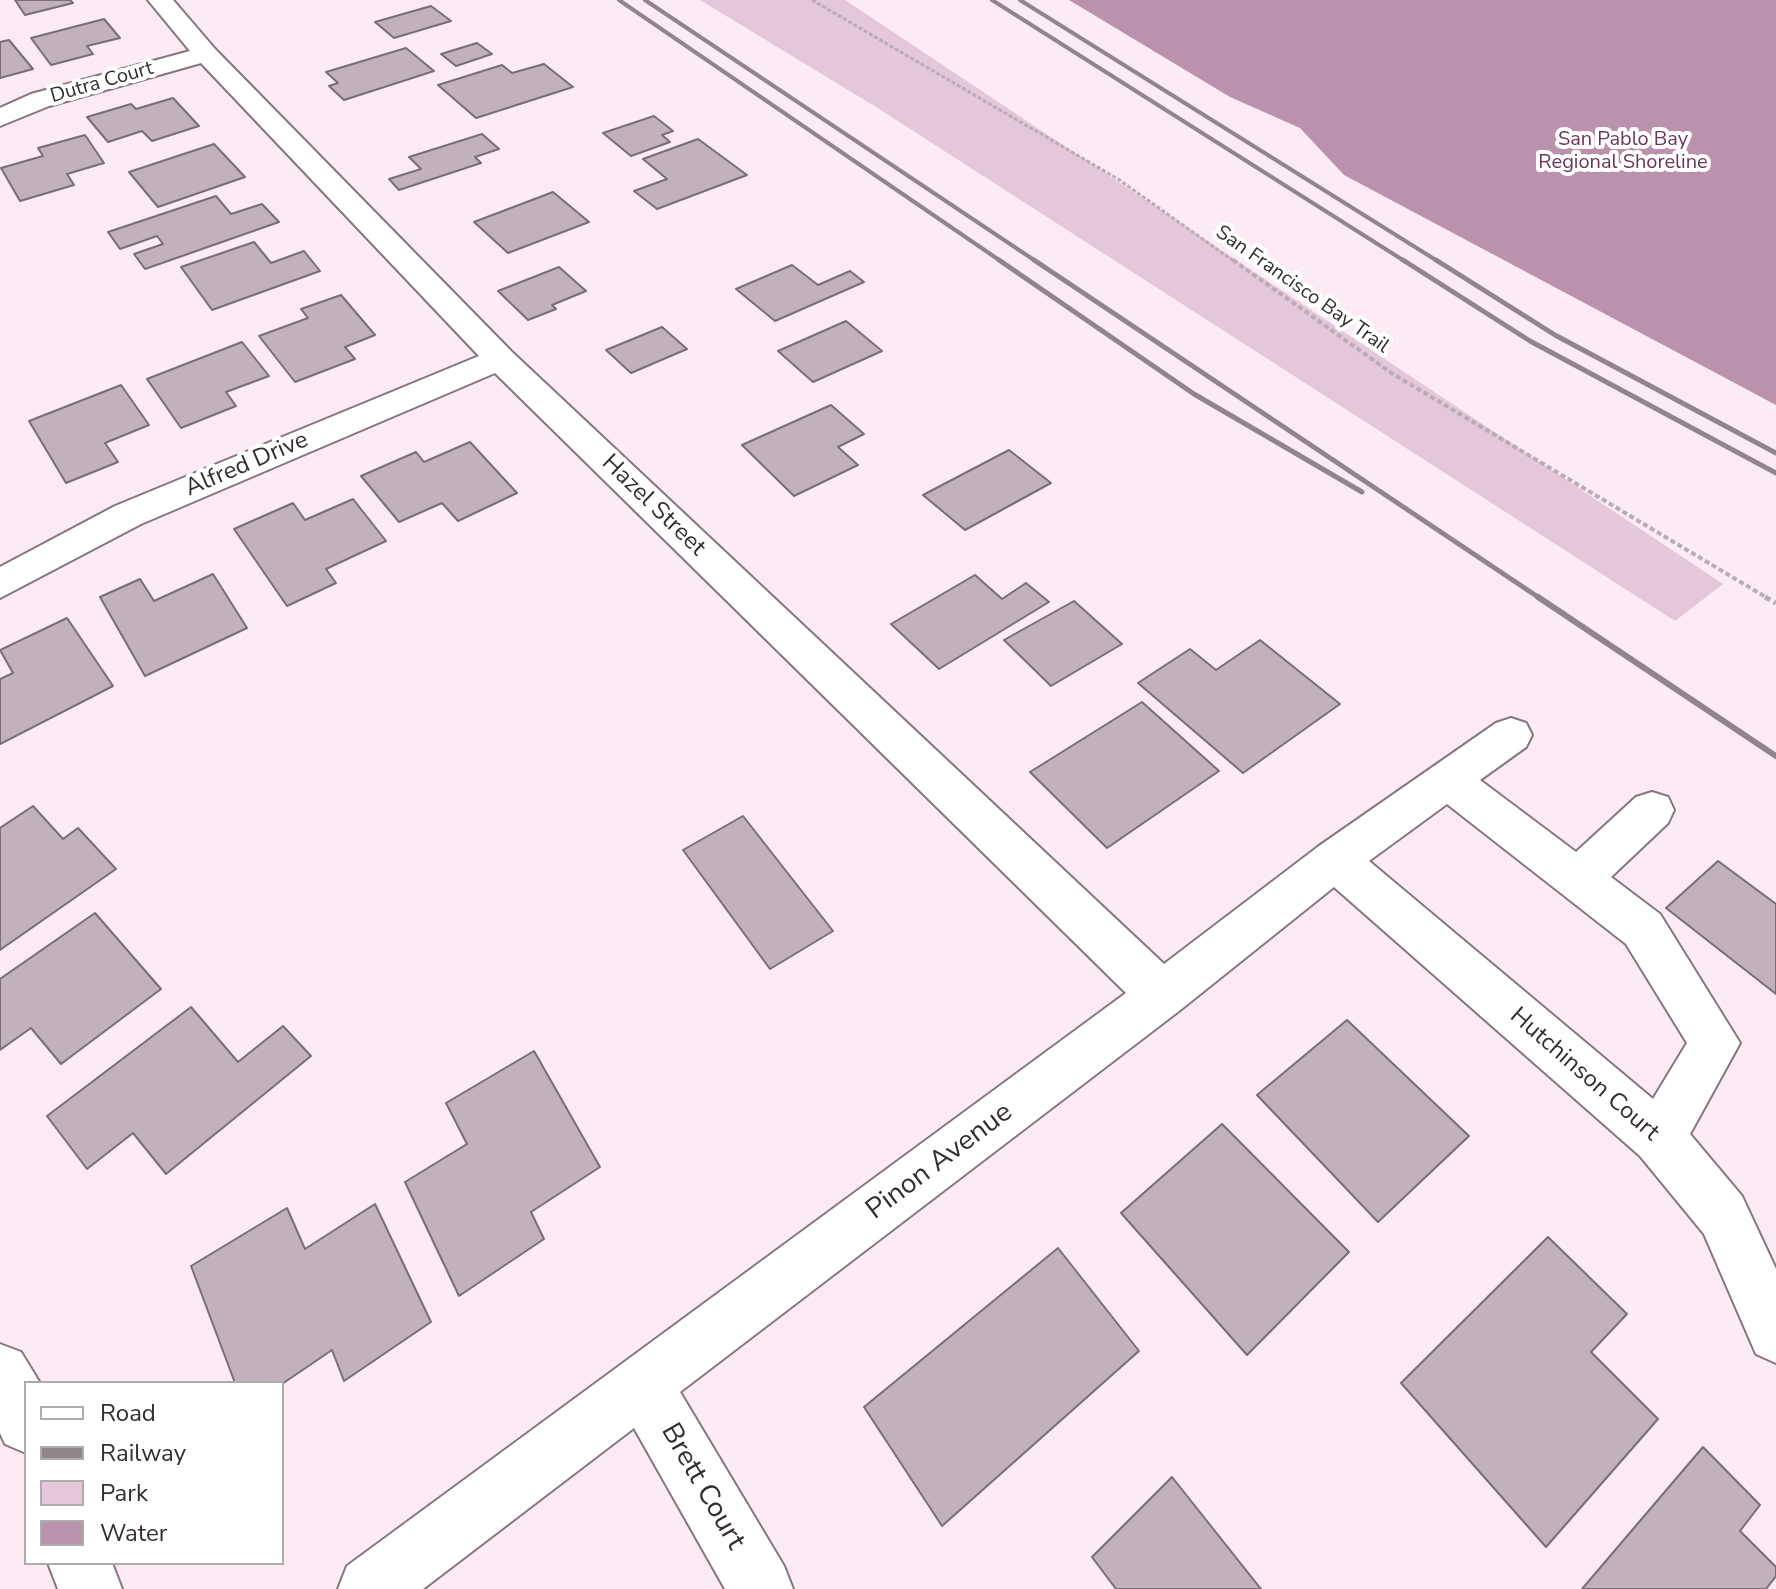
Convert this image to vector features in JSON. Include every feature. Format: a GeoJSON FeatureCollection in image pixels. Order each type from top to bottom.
{"type":"FeatureCollection","features":[{"type":"Feature","properties":{"kind":"street","name":"Hazel Street"},"geometry":{"type":"LineString","coordinates":[[160,0],[206,54],[500,359],[1162,995]]}},
{"type":"Feature","properties":{"kind":"street","name":"Dutra Court"},"geometry":{"type":"LineString","coordinates":[[0,118],[40,100],[206,54]]}},
{"type":"Feature","properties":{"kind":"street","name":"Alfred Drive"},"geometry":{"type":"LineString","coordinates":[[0,584],[128,515],[500,359]]}},
{"type":"Feature","properties":{"kind":"street","name":"Pinon Avenue"},"geometry":{"type":"LineString","coordinates":[[370,1589],[1162,995],[1335,860],[1511,735]]}},
{"type":"Feature","properties":{"kind":"street"},"geometry":{"type":"LineString","coordinates":[[1449,781],[1643,929],[1715,1043],[1659,1138]]}},
{"type":"Feature","properties":{"kind":"street"},"geometry":{"type":"LineString","coordinates":[[1578,879],[1652,810]]}},
{"type":"Feature","properties":{"kind":"street","name":"Hutchinson Court"},"geometry":{"type":"LineString","coordinates":[[1335,860],[1659,1138],[1723,1215],[1776,1334]]}},
{"type":"Feature","properties":{"kind":"street"},"geometry":{"type":"LineString","coordinates":[[0,1373],[14,1392],[24,1418]]}},
{"type":"Feature","properties":{"kind":"street","name":"Brett Court"},"geometry":{"type":"LineString","coordinates":[[642,1385],[761,1589]]}},
{"type":"Feature","properties":{"kind":"street"},"geometry":{"type":"LineString","coordinates":[[81,1565],[90,1589]]}},
{"type":"Feature","properties":{"kind":"path","name":"San Francisco Bay Trail"},"geometry":{"type":"LineString","coordinates":[[812,0],[1118,179],[1393,374],[1776,603]]}},
{"type":"Feature","properties":{"kind":"green space"},"geometry":{"type":"Polygon","coordinates":[[[700,0],[845,0],[1723,584],[1675,621],[876,107],[700,0]]]}},
{"type":"Feature","properties":{"kind":"water","name":"San Pablo Bay Regional Shoreline"},"geometry":{"type":"Polygon","coordinates":[[[1069,0],[1776,0],[1776,405],[1344,175],[1300,128],[1230,97],[1069,0]]]}},
{"type":"Feature","properties":{"kind":"building"},"geometry":{"type":"Polygon","coordinates":[[[15,0],[70,0],[73,3],[25,15],[15,0]]]}},
{"type":"Feature","properties":{"kind":"building"},"geometry":{"type":"Polygon","coordinates":[[[431,6],[451,21],[394,38],[375,22],[431,6]]]}},
{"type":"Feature","properties":{"kind":"building"},"geometry":{"type":"Polygon","coordinates":[[[104,19],[120,38],[87,46],[93,54],[51,65],[31,38],[104,19]]]}},
{"type":"Feature","properties":{"kind":"building"},"geometry":{"type":"Polygon","coordinates":[[[9,40],[33,69],[0,78],[0,42],[9,40]]]}},
{"type":"Feature","properties":{"kind":"building"},"geometry":{"type":"Polygon","coordinates":[[[477,43],[492,54],[456,66],[441,54],[477,43]]]}},
{"type":"Feature","properties":{"kind":"building"},"geometry":{"type":"Polygon","coordinates":[[[406,48],[434,71],[344,100],[329,86],[338,83],[326,72],[406,48]]]}},
{"type":"Feature","properties":{"kind":"building"},"geometry":{"type":"Polygon","coordinates":[[[544,64],[573,87],[476,118],[438,85],[502,65],[512,73],[544,64]]]}},
{"type":"Feature","properties":{"kind":"building"},"geometry":{"type":"Polygon","coordinates":[[[173,98],[199,126],[152,141],[142,131],[108,142],[87,117],[131,104],[136,109],[173,98]]]}},
{"type":"Feature","properties":{"kind":"building"},"geometry":{"type":"Polygon","coordinates":[[[654,116],[673,131],[662,135],[670,142],[631,156],[603,133],[654,116]]]}},
{"type":"Feature","properties":{"kind":"building"},"geometry":{"type":"Polygon","coordinates":[[[482,134],[499,149],[475,157],[481,163],[399,190],[389,179],[421,169],[409,157],[482,134]]]}},
{"type":"Feature","properties":{"kind":"building"},"geometry":{"type":"Polygon","coordinates":[[[85,135],[104,163],[67,174],[74,185],[20,201],[1,168],[43,156],[38,148],[85,135]]]}},
{"type":"Feature","properties":{"kind":"building"},"geometry":{"type":"Polygon","coordinates":[[[698,139],[747,175],[657,209],[634,191],[667,179],[643,159],[698,139]]]}},
{"type":"Feature","properties":{"kind":"building"},"geometry":{"type":"Polygon","coordinates":[[[214,144],[245,177],[158,207],[129,172],[214,144]]]}},
{"type":"Feature","properties":{"kind":"building"},"geometry":{"type":"Polygon","coordinates":[[[553,192],[589,222],[508,253],[474,222],[553,192]]]}},
{"type":"Feature","properties":{"kind":"building"},"geometry":{"type":"Polygon","coordinates":[[[216,196],[231,214],[262,204],[279,222],[145,269],[134,254],[163,244],[157,236],[120,249],[108,232],[216,196]]]}},
{"type":"Feature","properties":{"kind":"building"},"geometry":{"type":"Polygon","coordinates":[[[254,242],[271,263],[304,251],[320,271],[212,310],[181,267],[254,242]]]}},
{"type":"Feature","properties":{"kind":"building"},"geometry":{"type":"Polygon","coordinates":[[[792,265],[818,285],[850,271],[864,282],[775,321],[736,289],[792,265]]]}},
{"type":"Feature","properties":{"kind":"building"},"geometry":{"type":"Polygon","coordinates":[[[559,267],[586,291],[552,305],[556,309],[528,320],[498,291],[559,267]]]}},
{"type":"Feature","properties":{"kind":"building"},"geometry":{"type":"Polygon","coordinates":[[[341,295],[375,335],[345,347],[355,359],[295,382],[259,336],[308,318],[301,309],[341,295]]]}},
{"type":"Feature","properties":{"kind":"building"},"geometry":{"type":"Polygon","coordinates":[[[846,321],[882,351],[813,382],[778,351],[846,321]]]}},
{"type":"Feature","properties":{"kind":"building"},"geometry":{"type":"Polygon","coordinates":[[[662,327],[687,349],[631,373],[606,350],[662,327]]]}},
{"type":"Feature","properties":{"kind":"building"},"geometry":{"type":"Polygon","coordinates":[[[242,342],[269,376],[226,392],[236,406],[181,428],[147,379],[242,342]]]}},
{"type":"Feature","properties":{"kind":"building"},"geometry":{"type":"Polygon","coordinates":[[[121,385],[149,425],[105,443],[118,462],[66,483],[29,421],[121,385]]]}},
{"type":"Feature","properties":{"kind":"building"},"geometry":{"type":"Polygon","coordinates":[[[831,405],[864,434],[838,447],[858,465],[794,496],[742,445],[831,405]]]}},
{"type":"Feature","properties":{"kind":"building"},"geometry":{"type":"Polygon","coordinates":[[[470,442],[517,493],[458,521],[442,503],[399,522],[361,476],[416,452],[424,462],[470,442]]]}},
{"type":"Feature","properties":{"kind":"building"},"geometry":{"type":"Polygon","coordinates":[[[1009,450],[1051,483],[965,530],[923,495],[1009,450]]]}},
{"type":"Feature","properties":{"kind":"building"},"geometry":{"type":"Polygon","coordinates":[[[353,499],[386,541],[326,569],[336,583],[287,606],[234,529],[293,503],[305,520],[353,499]]]}},
{"type":"Feature","properties":{"kind":"building"},"geometry":{"type":"Polygon","coordinates":[[[213,574],[247,628],[145,676],[100,597],[140,579],[154,601],[213,574]]]}},
{"type":"Feature","properties":{"kind":"building"},"geometry":{"type":"Polygon","coordinates":[[[975,575],[1002,599],[1026,583],[1049,602],[939,669],[891,624],[975,575]]]}},
{"type":"Feature","properties":{"kind":"building"},"geometry":{"type":"Polygon","coordinates":[[[1074,601],[1122,644],[1051,686],[1004,640],[1074,601]]]}},
{"type":"Feature","properties":{"kind":"building"},"geometry":{"type":"Polygon","coordinates":[[[67,618],[113,686],[0,744],[0,679],[13,673],[0,650],[67,618]]]}},
{"type":"Feature","properties":{"kind":"building"},"geometry":{"type":"Polygon","coordinates":[[[1260,640],[1340,704],[1243,773],[1138,683],[1190,649],[1216,670],[1260,640]]]}},
{"type":"Feature","properties":{"kind":"building"},"geometry":{"type":"Polygon","coordinates":[[[1142,702],[1219,771],[1107,848],[1030,772],[1142,702]]]}},
{"type":"Feature","properties":{"kind":"building"},"geometry":{"type":"Polygon","coordinates":[[[33,806],[63,839],[78,828],[116,869],[0,950],[0,828],[33,806]]]}},
{"type":"Feature","properties":{"kind":"building"},"geometry":{"type":"Polygon","coordinates":[[[743,816],[833,931],[770,969],[683,850],[743,816]]]}},
{"type":"Feature","properties":{"kind":"building"},"geometry":{"type":"Polygon","coordinates":[[[1718,861],[1776,904],[1776,994],[1666,908],[1718,861]]]}},
{"type":"Feature","properties":{"kind":"building"},"geometry":{"type":"Polygon","coordinates":[[[95,913],[161,989],[61,1064],[31,1028],[0,1050],[0,979],[95,913]]]}},
{"type":"Feature","properties":{"kind":"building"},"geometry":{"type":"Polygon","coordinates":[[[191,1007],[238,1062],[283,1026],[311,1056],[166,1174],[133,1133],[87,1169],[47,1116],[191,1007]]]}},
{"type":"Feature","properties":{"kind":"building"},"geometry":{"type":"Polygon","coordinates":[[[1347,1020],[1469,1136],[1378,1222],[1257,1095],[1347,1020]]]}},
{"type":"Feature","properties":{"kind":"building"},"geometry":{"type":"Polygon","coordinates":[[[534,1051],[600,1167],[531,1212],[544,1239],[459,1296],[405,1182],[467,1144],[446,1103],[534,1051]]]}},
{"type":"Feature","properties":{"kind":"building"},"geometry":{"type":"Polygon","coordinates":[[[1222,1124],[1349,1252],[1247,1355],[1121,1213],[1222,1124]]]}},
{"type":"Feature","properties":{"kind":"building"},"geometry":{"type":"Polygon","coordinates":[[[375,1204],[431,1322],[344,1381],[332,1350],[284,1383],[234,1381],[191,1266],[287,1208],[305,1249],[375,1204]]]}},
{"type":"Feature","properties":{"kind":"building"},"geometry":{"type":"Polygon","coordinates":[[[1548,1237],[1627,1314],[1591,1352],[1658,1419],[1546,1547],[1401,1383],[1548,1237]]]}},
{"type":"Feature","properties":{"kind":"building"},"geometry":{"type":"Polygon","coordinates":[[[1058,1248],[1139,1351],[942,1526],[864,1407],[1058,1248]]]}},
{"type":"Feature","properties":{"kind":"building"},"geometry":{"type":"Polygon","coordinates":[[[1703,1447],[1760,1505],[1740,1531],[1776,1567],[1776,1576],[1766,1589],[1582,1589],[1703,1447]]]}},
{"type":"Feature","properties":{"kind":"building"},"geometry":{"type":"Polygon","coordinates":[[[1172,1477],[1261,1589],[1116,1589],[1092,1557],[1172,1477]]]}},
{"type":"Feature","properties":{"kind":"railway"},"geometry":{"type":"LineString","coordinates":[[619,0],[1002,262]]}},
{"type":"Feature","properties":{"kind":"railway"},"geometry":{"type":"LineString","coordinates":[[645,0],[1037,262]]}},
{"type":"Feature","properties":{"kind":"railway"},"geometry":{"type":"LineString","coordinates":[[992,0],[1406,262]]}},
{"type":"Feature","properties":{"kind":"railway"},"geometry":{"type":"LineString","coordinates":[[1020,0],[1439,262]]}},
{"type":"Feature","properties":{"kind":"railway"},"geometry":{"type":"LineString","coordinates":[[999,260],[1194,394],[1362,492]]}},
{"type":"Feature","properties":{"kind":"railway"},"geometry":{"type":"LineString","coordinates":[[1034,260],[1541,599]]}},
{"type":"Feature","properties":{"kind":"railway"},"geometry":{"type":"LineString","coordinates":[[1403,260],[1530,341],[1776,473]]}},
{"type":"Feature","properties":{"kind":"railway"},"geometry":{"type":"LineString","coordinates":[[1436,260],[1555,335],[1776,453]]}},
{"type":"Feature","properties":{"kind":"railway"},"geometry":{"type":"LineString","coordinates":[[1538,597],[1776,756]]}}]}
